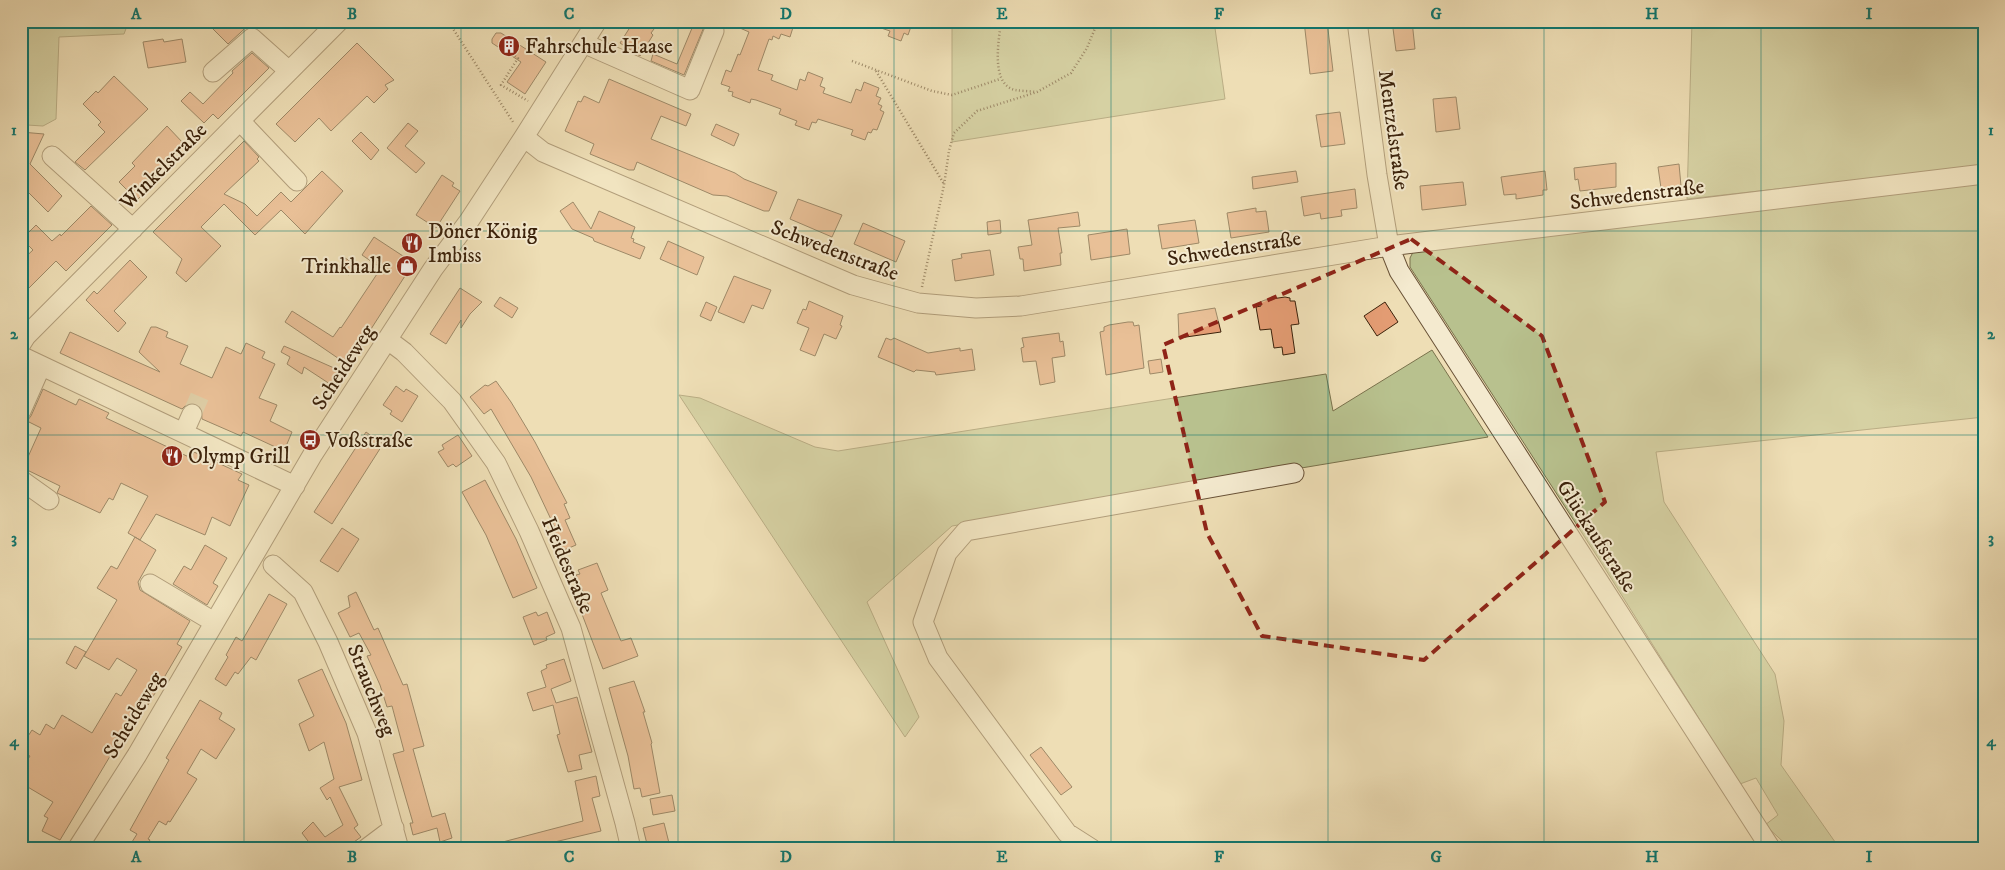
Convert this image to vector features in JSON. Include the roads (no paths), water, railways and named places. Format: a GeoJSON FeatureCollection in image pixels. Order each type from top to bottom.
{"type":"FeatureCollection","features":[{"type":"Feature","properties":{"kind":"street","name":"Winkelstraße"},"geometry":{"type":"LineString","coordinates":[[21,344],[26,336],[339,21]]}},
{"type":"Feature","properties":{"kind":"street","name":"Scheideweg"},"geometry":{"type":"LineString","coordinates":[[77,849],[137,754],[312,454],[433,269],[478,208],[597,21]]}},
{"type":"Feature","properties":{"kind":"street","name":"Mentzelstraße"},"geometry":{"type":"LineString","coordinates":[[1357,21],[1377,175],[1389,246]]}},
{"type":"Feature","properties":{"kind":"street"},"geometry":{"type":"LineString","coordinates":[[583,44],[690,90],[714,31]]}},
{"type":"Feature","properties":{"kind":"street"},"geometry":{"type":"LineString","coordinates":[[213,72],[252,38],[289,71]]}},
{"type":"Feature","properties":{"kind":"street"},"geometry":{"type":"LineString","coordinates":[[240,121],[297,181]]}},
{"type":"Feature","properties":{"kind":"street","name":"Schwedenstraße"},"geometry":{"type":"LineString","coordinates":[[524,138],[542,152],[853,285],[918,303],[958,308],[1021,306],[1389,246],[1984,174]]}},
{"type":"Feature","properties":{"kind":"street"},"geometry":{"type":"LineString","coordinates":[[52,156],[133,229]]}},
{"type":"Feature","properties":{"kind":"street","name":"Glückaufstraße"},"geometry":{"type":"LineString","coordinates":[[1389,246],[1400,270],[1771,849]]}},
{"type":"Feature","properties":{"kind":"street","name":"Heidestraße"},"geometry":{"type":"LineString","coordinates":[[388,340],[404,352],[452,401],[496,463],[529,530],[571,628],[631,849]]}},
{"type":"Feature","properties":{"kind":"street"},"geometry":{"type":"LineString","coordinates":[[21,356],[294,486]]}},
{"type":"Feature","properties":{"kind":"street"},"geometry":{"type":"LineString","coordinates":[[21,411],[41,366]]}},
{"type":"Feature","properties":{"kind":"street"},"geometry":{"type":"LineString","coordinates":[[184,432],[192,414]]}},
{"type":"Feature","properties":{"kind":"street"},"geometry":{"type":"LineString","coordinates":[[1092,849],[1067,833],[938,658],[923,622],[947,553],[966,531],[1294,473]]}},
{"type":"Feature","properties":{"kind":"street"},"geometry":{"type":"LineString","coordinates":[[21,480],[50,500]]}},
{"type":"Feature","properties":{"kind":"street","name":"Strauchweg"},"geometry":{"type":"LineString","coordinates":[[273,565],[303,592],[328,642],[367,733],[394,828],[398,849]]}},
{"type":"Feature","properties":{"kind":"street"},"geometry":{"type":"LineString","coordinates":[[150,584],[214,622]]}},
{"type":"Feature","properties":{"kind":"street"},"geometry":{"type":"LineString","coordinates":[[366,849],[394,828]]}},
{"type":"Feature","properties":{"kind":"tunnel"},"geometry":{"type":"LineString","coordinates":[[192,414],[202,391]]}},
{"type":"Feature","properties":{"kind":"place","name":"Fahrschule Haase"},"geometry":{"type":"Point","coordinates":[509,46]}},
{"type":"Feature","properties":{"kind":"place","name":"Döner König Imbiss"},"geometry":{"type":"Point","coordinates":[412,243]}},
{"type":"Feature","properties":{"kind":"place","name":"Trinkhalle"},"geometry":{"type":"Point","coordinates":[407,266]}},
{"type":"Feature","properties":{"kind":"place","name":"Voßstraße"},"geometry":{"type":"Point","coordinates":[310,440]}},
{"type":"Feature","properties":{"kind":"place","name":"Olymp Grill"},"geometry":{"type":"Point","coordinates":[172,456]}}]}
